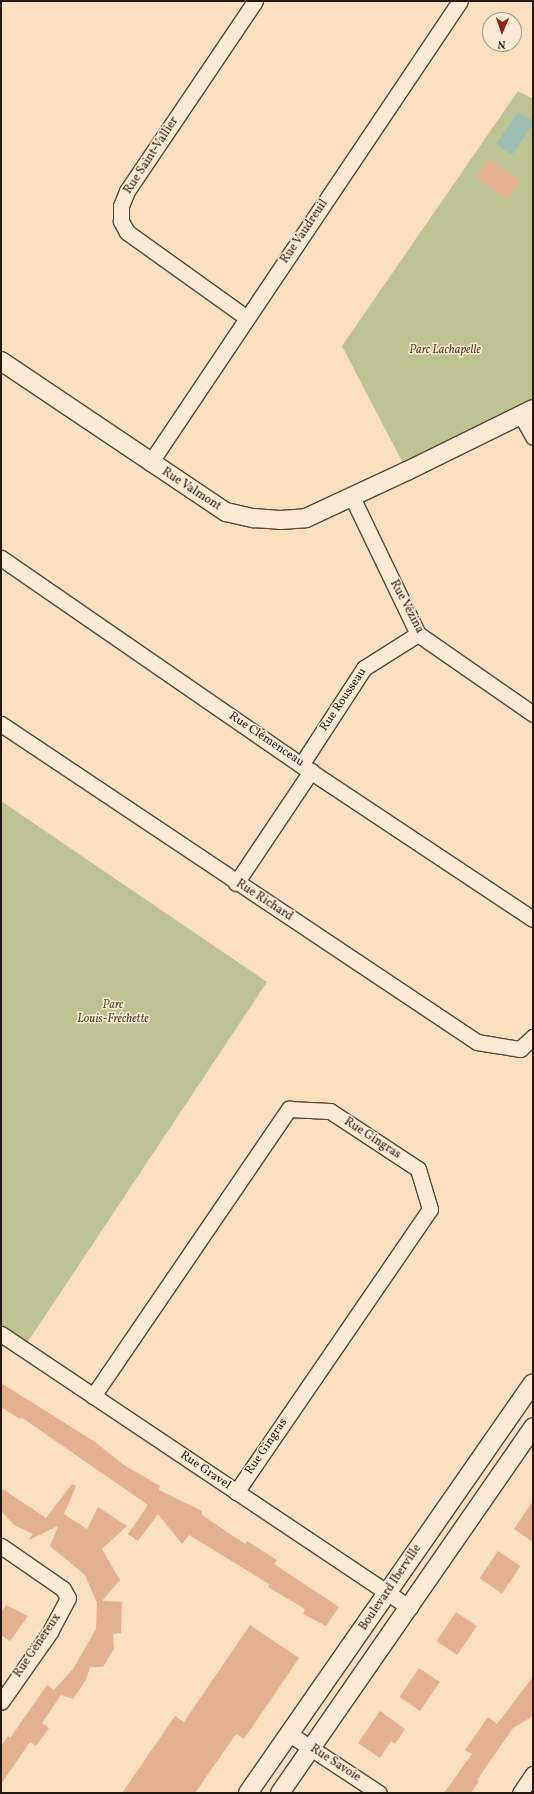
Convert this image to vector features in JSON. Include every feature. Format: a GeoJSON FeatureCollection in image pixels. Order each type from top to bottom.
{"type":"FeatureCollection","features":[{"type":"Feature","properties":{"kind":"street","name":"Rue Saint-Vallier"},"geometry":{"type":"LineString","coordinates":[[247,318],[127,232],[121,221],[121,206],[127,192],[255,1]]}},
{"type":"Feature","properties":{"kind":"street","name":"Rue Vaudreuil"},"geometry":{"type":"LineString","coordinates":[[150,463],[460,1]]}},
{"type":"Feature","properties":{"kind":"street","name":"Rue Valmont"},"geometry":{"type":"LineString","coordinates":[[1,361],[150,463],[226,512],[253,518],[280,520],[306,518],[352,498],[527,412]]}},
{"type":"Feature","properties":{"kind":"street"},"geometry":{"type":"LineString","coordinates":[[527,412],[533,436]]}},
{"type":"Feature","properties":{"kind":"street","name":"Rue Vézina"},"geometry":{"type":"LineString","coordinates":[[352,498],[418,634],[533,714]]}},
{"type":"Feature","properties":{"kind":"street","name":"Rue Clémenceau"},"geometry":{"type":"LineString","coordinates":[[1,558],[306,768],[533,920]]}},
{"type":"Feature","properties":{"kind":"street","name":"Rue Rousseau"},"geometry":{"type":"LineString","coordinates":[[236,883],[306,768],[364,668],[418,634]]}},
{"type":"Feature","properties":{"kind":"street","name":"Rue Richard"},"geometry":{"type":"LineString","coordinates":[[1,724],[236,883],[477,1042],[520,1049],[533,1037]]}},
{"type":"Feature","properties":{"kind":"street","name":"Rue Gingras"},"geometry":{"type":"LineString","coordinates":[[93,1396],[290,1109],[330,1111],[418,1169],[430,1209],[236,1492]]}},
{"type":"Feature","properties":{"kind":"street","name":"Rue Gravel"},"geometry":{"type":"LineString","coordinates":[[1,1334],[410,1608]]}},
{"type":"Feature","properties":{"kind":"street","name":"Boulevard Iberville"},"geometry":{"type":"LineString","coordinates":[[248,1793],[291,1735],[533,1383]]}},
{"type":"Feature","properties":{"kind":"street"},"geometry":{"type":"LineString","coordinates":[[280,1793],[410,1608],[533,1427]]}},
{"type":"Feature","properties":{"kind":"street","name":"Rue Généreux"},"geometry":{"type":"LineString","coordinates":[[1,1546],[63,1589],[68,1598],[63,1609],[1,1702]]}},
{"type":"Feature","properties":{"kind":"street","name":"Rue Savoie"},"geometry":{"type":"LineString","coordinates":[[291,1735],[380,1793]]}},
{"type":"Feature","properties":{"kind":"street"},"geometry":{"type":"LineString","coordinates":[[520,1793],[533,1774]]}},
{"type":"Feature","properties":{"kind":"green space","name":"Parc Lachapelle"},"geometry":{"type":"Polygon","coordinates":[[[518,91],[533,99],[533,409],[407,471],[342,346],[518,91]]]}},
{"type":"Feature","properties":{"kind":"green space","name":"Parc Louis-Fréchette"},"geometry":{"type":"Polygon","coordinates":[[[1,801],[267,982],[23,1349],[1,1334],[1,801]]]}},
{"type":"Feature","properties":{"kind":"water"},"geometry":{"type":"Polygon","coordinates":[[[518,112],[533,121],[533,125],[512,155],[496,144],[518,112]]]}},
{"type":"Feature","properties":{"kind":"building"},"geometry":{"type":"Polygon","coordinates":[[[488,159],[520,181],[507,199],[475,177],[488,159]]]}},
{"type":"Feature","properties":{"kind":"building"},"geometry":{"type":"Polygon","coordinates":[[[1,1383],[95,1442],[124,1465],[160,1486],[159,1490],[202,1511],[202,1515],[245,1544],[247,1541],[277,1560],[274,1564],[339,1607],[326,1626],[303,1614],[305,1609],[268,1587],[269,1584],[189,1535],[182,1544],[158,1514],[138,1541],[128,1534],[148,1505],[21,1417],[20,1419],[1,1407],[1,1383]]]}},
{"type":"Feature","properties":{"kind":"building"},"geometry":{"type":"Polygon","coordinates":[[[72,1484],[76,1486],[64,1514],[87,1529],[98,1507],[127,1526],[102,1549],[120,1580],[102,1601],[122,1602],[121,1633],[113,1634],[114,1649],[103,1667],[90,1667],[86,1680],[73,1699],[61,1695],[42,1723],[49,1728],[36,1746],[30,1742],[1,1784],[1,1746],[8,1736],[10,1738],[47,1685],[54,1690],[73,1669],[96,1629],[97,1603],[85,1575],[50,1546],[58,1526],[29,1540],[33,1534],[14,1525],[1,1511],[1,1488],[46,1518],[72,1484]]]}},
{"type":"Feature","properties":{"kind":"building"},"geometry":{"type":"Polygon","coordinates":[[[533,1501],[533,1542],[514,1529],[533,1501]]]}},
{"type":"Feature","properties":{"kind":"building"},"geometry":{"type":"Polygon","coordinates":[[[498,1551],[520,1566],[502,1593],[480,1578],[498,1551]]]}},
{"type":"Feature","properties":{"kind":"building"},"geometry":{"type":"Polygon","coordinates":[[[6,1605],[28,1616],[10,1641],[1,1635],[1,1613],[6,1605]]]}},
{"type":"Feature","properties":{"kind":"building"},"geometry":{"type":"Polygon","coordinates":[[[456,1612],[477,1626],[457,1655],[436,1641],[456,1612]]]}},
{"type":"Feature","properties":{"kind":"building"},"geometry":{"type":"Polygon","coordinates":[[[250,1625],[299,1658],[244,1739],[236,1734],[195,1793],[122,1793],[175,1716],[184,1722],[250,1625]]]}},
{"type":"Feature","properties":{"kind":"building"},"geometry":{"type":"Polygon","coordinates":[[[419,1668],[440,1682],[420,1711],[399,1697],[419,1668]]]}},
{"type":"Feature","properties":{"kind":"building"},"geometry":{"type":"Polygon","coordinates":[[[533,1677],[533,1716],[513,1728],[477,1780],[479,1781],[471,1793],[444,1793],[472,1754],[465,1750],[488,1717],[497,1724],[533,1677]]]}},
{"type":"Feature","properties":{"kind":"building"},"geometry":{"type":"Polygon","coordinates":[[[380,1711],[405,1729],[395,1744],[391,1741],[380,1758],[358,1743],[380,1711]]]}}]}
